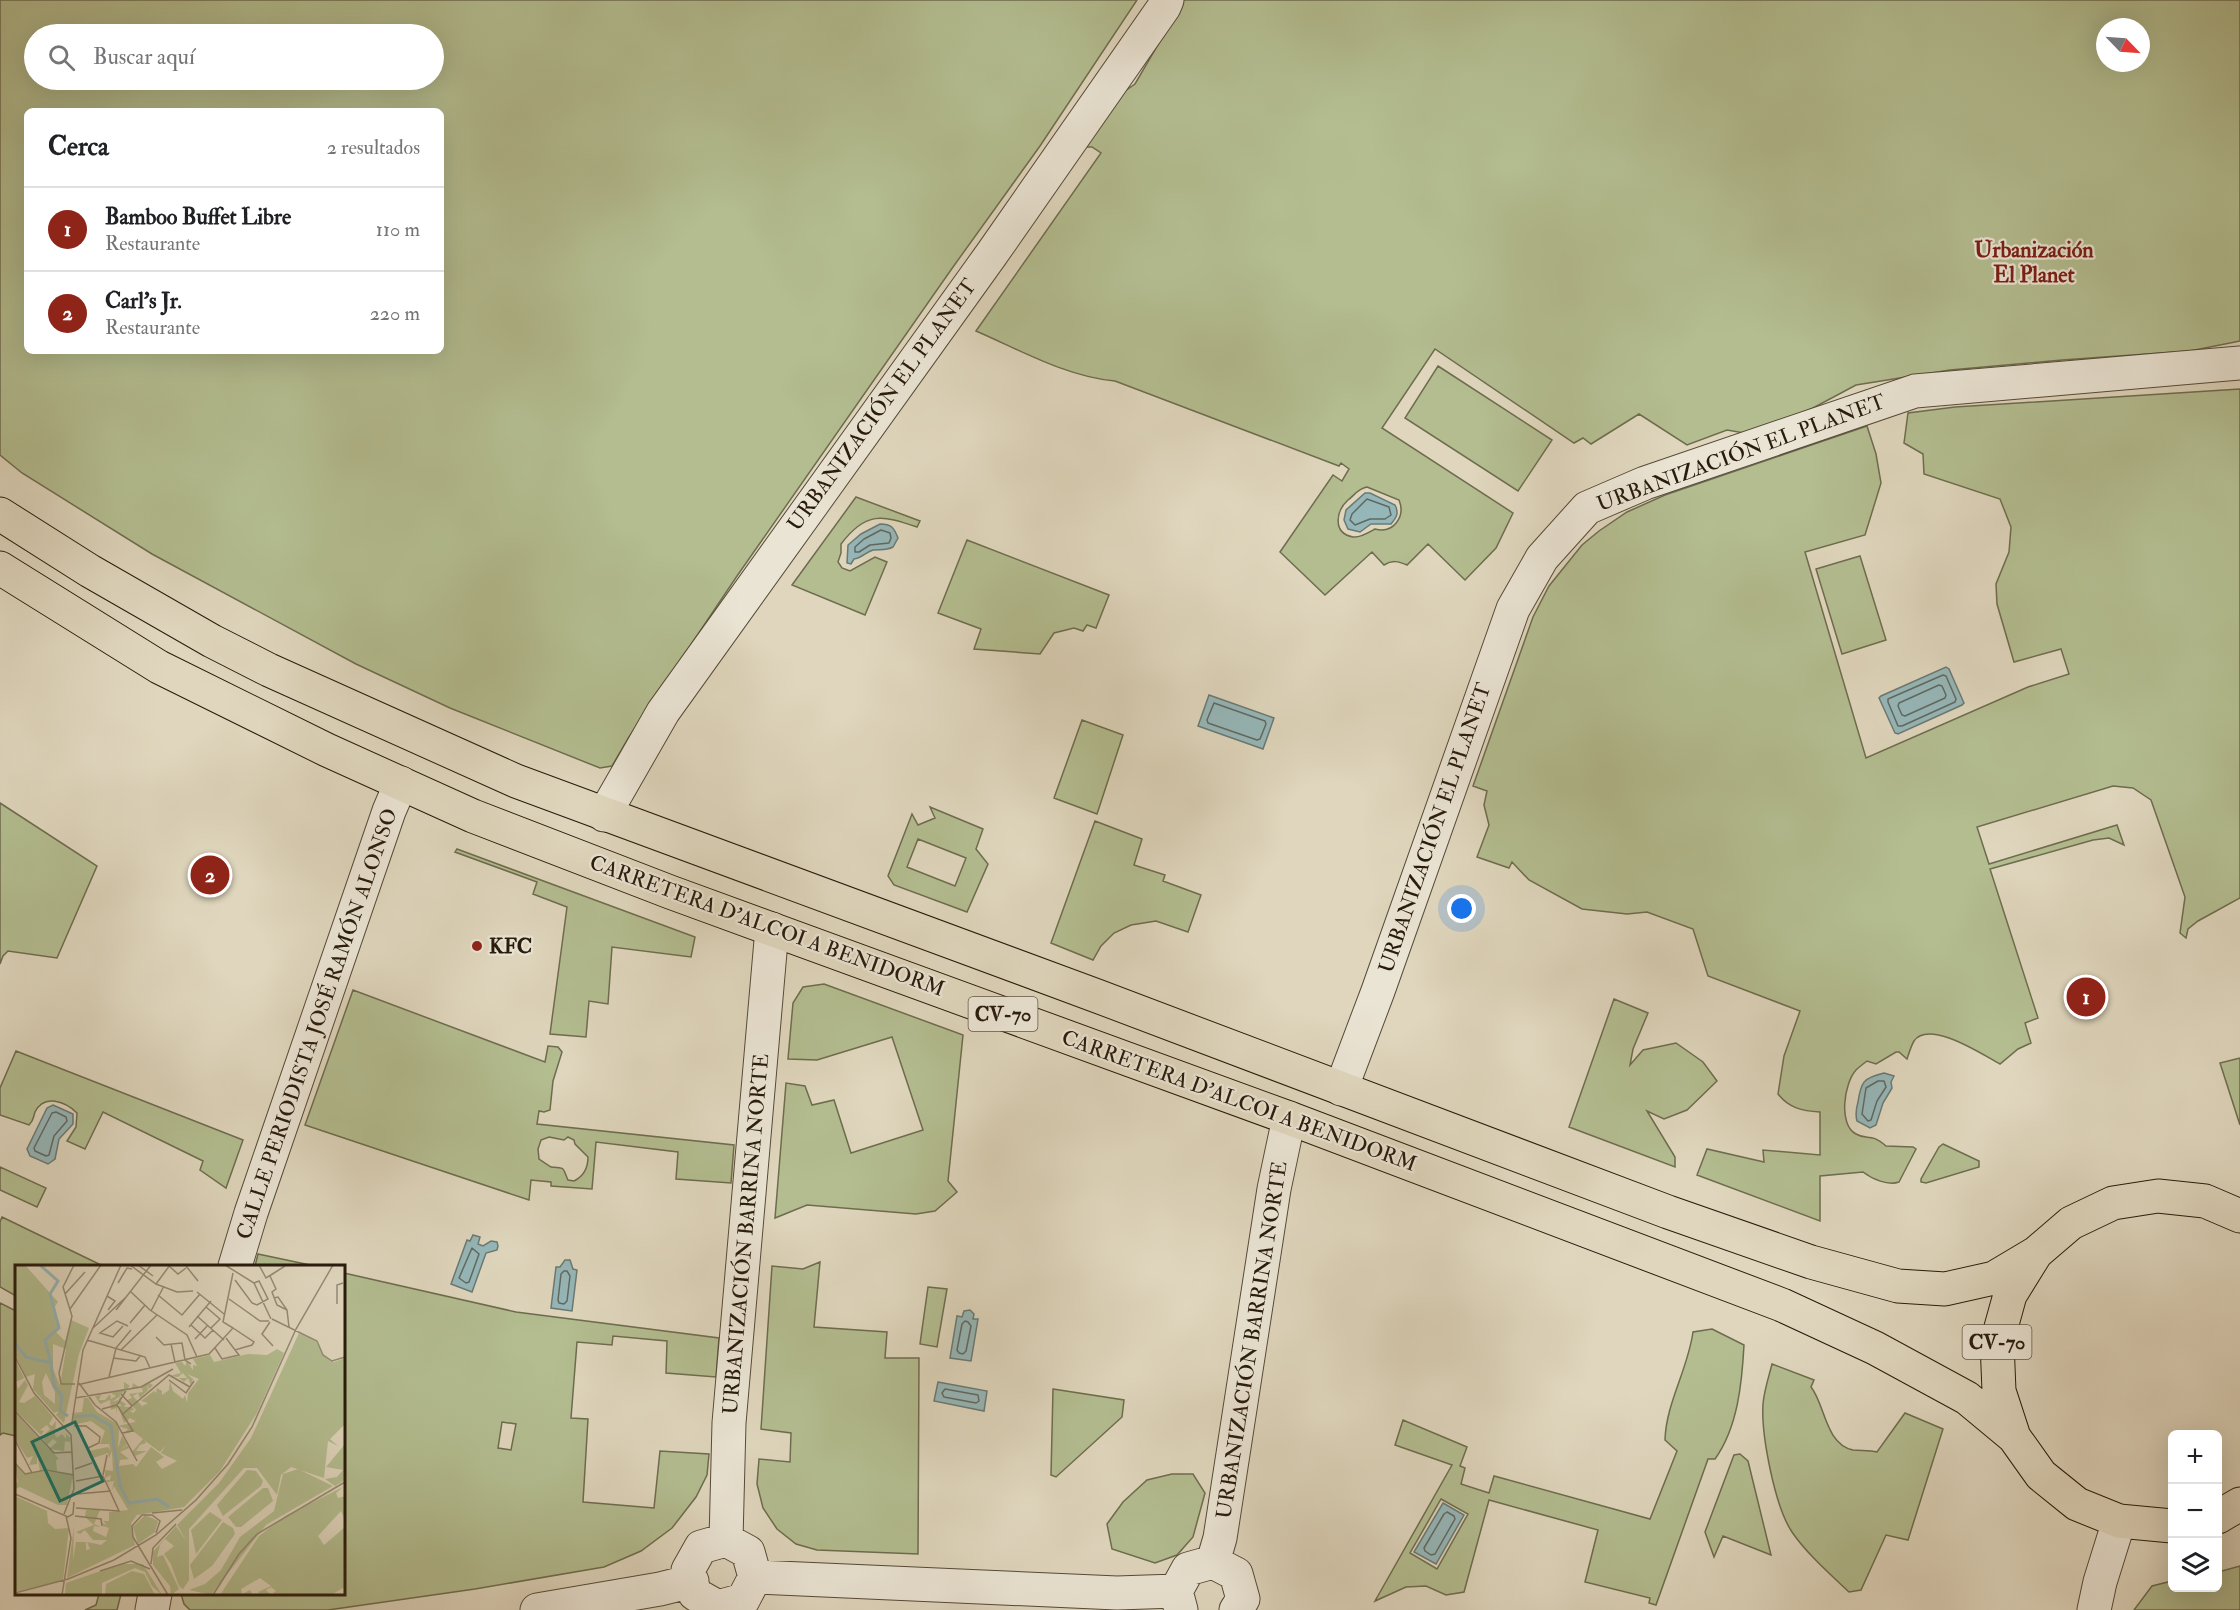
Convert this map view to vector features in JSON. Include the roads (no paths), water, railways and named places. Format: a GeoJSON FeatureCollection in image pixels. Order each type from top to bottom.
{"type":"FeatureCollection","features":[{"type":"Feature","properties":{"kind":"main road","name":"CV-70"},"geometry":{"type":"LineString","coordinates":[[0,514],[137,598],[269,670],[516,781],[1086,992],[1668,1212],[1811,1262],[1898,1287],[1945,1288],[1994,1278],[2036,1253],[2071,1223],[2113,1203],[2158,1196],[2205,1202],[2240,1216]]}},
{"type":"Feature","properties":{"kind":"main road","name":"CARRETERA D'ALCOI A BENIDORM"},"geometry":{"type":"LineString","coordinates":[[0,568],[159,667],[316,745],[484,820],[772,929],[1289,1118],[1782,1305],[1875,1348],[1967,1398],[2014,1437]]}},
{"type":"Feature","properties":{"kind":"main road","name":"CV-70"},"geometry":{"type":"LineString","coordinates":[[2036,1253],[2010,1295],[1997,1342],[1998,1391],[2014,1437],[2041,1475],[2077,1504],[2119,1521],[2168,1526]]}},
{"type":"Feature","properties":{"kind":"main road"},"geometry":{"type":"LineString","coordinates":[[2222,1514],[2240,1504]]}},
{"type":"Feature","properties":{"kind":"street","name":"URBANIZACIÓN EL PLANET"},"geometry":{"type":"LineString","coordinates":[[604,815],[663,712],[1004,236],[1167,0]]}},
{"type":"Feature","properties":{"kind":"street","name":"URBANIZACIÓN EL PLANET"},"geometry":{"type":"LineString","coordinates":[[1341,1089],[1378,992],[1513,609],[1542,558],[1587,508],[1645,483],[1915,391],[2240,363]]}},
{"type":"Feature","properties":{"kind":"street","name":"CALLE PERIODISTA JOSÉ RAMÓN ALONSO"},"geometry":{"type":"LineString","coordinates":[[235,1265],[251,1213],[389,811],[401,783]]}},
{"type":"Feature","properties":{"kind":"street","name":"URBANIZACIÓN BARRINA NORTE"},"geometry":{"type":"LineString","coordinates":[[726,1540],[729,1423],[772,929]]}},
{"type":"Feature","properties":{"kind":"street","name":"URBANIZACIÓN BARRINA NORTE"},"geometry":{"type":"LineString","coordinates":[[1213,1562],[1222,1527],[1274,1189],[1289,1118]]}},
{"type":"Feature","properties":{"kind":"street"},"geometry":{"type":"LineString","coordinates":[[2094,1610],[2119,1521]]}},
{"type":"Feature","properties":{"kind":"street"},"geometry":{"type":"LineString","coordinates":[[752,1596],[748,1552],[726,1540],[701,1547],[688,1570],[695,1594],[718,1607],[752,1596],[1117,1593],[1178,1601],[1188,1569],[1213,1562],[1236,1574],[1243,1599],[1237,1610]]}},
{"type":"Feature","properties":{"kind":"street"},"geometry":{"type":"LineString","coordinates":[[537,1610],[660,1589],[692,1581]]}},
{"type":"Feature","properties":{"kind":"street"},"geometry":{"type":"LineString","coordinates":[[152,1610],[156,1595]]}},
{"type":"Feature","properties":{"kind":"water"},"geometry":{"type":"Polygon","coordinates":[[[1365,493],[1370,493],[1395,505],[1397,515],[1391,524],[1371,524],[1360,532],[1348,529],[1344,520],[1346,510],[1365,493]]]}},
{"type":"Feature","properties":{"kind":"water"},"geometry":{"type":"Polygon","coordinates":[[[880,524],[892,527],[895,532],[898,538],[893,547],[873,550],[854,559],[851,564],[847,563],[848,545],[861,534],[880,524]]]}},
{"type":"Feature","properties":{"kind":"water"},"geometry":{"type":"Polygon","coordinates":[[[1946,667],[1964,703],[1898,734],[1895,733],[1879,698],[1946,667]]]}},
{"type":"Feature","properties":{"kind":"water"},"geometry":{"type":"Polygon","coordinates":[[[1209,695],[1274,718],[1263,749],[1198,726],[1209,695]]]}},
{"type":"Feature","properties":{"kind":"water"},"geometry":{"type":"Polygon","coordinates":[[[1884,1073],[1894,1076],[1891,1082],[1892,1088],[1883,1103],[1876,1125],[1870,1128],[1857,1121],[1856,1112],[1860,1090],[1867,1079],[1884,1073]]]}},
{"type":"Feature","properties":{"kind":"water"},"geometry":{"type":"Polygon","coordinates":[[[53,1105],[73,1114],[73,1124],[59,1139],[55,1159],[48,1164],[30,1156],[27,1149],[47,1108],[53,1105]]]}},
{"type":"Feature","properties":{"kind":"water"},"geometry":{"type":"Polygon","coordinates":[[[473,1235],[480,1237],[478,1244],[483,1246],[491,1241],[497,1242],[498,1246],[497,1250],[486,1253],[472,1292],[451,1284],[467,1240],[470,1241],[473,1235]]]}},
{"type":"Feature","properties":{"kind":"water"},"geometry":{"type":"Polygon","coordinates":[[[565,1260],[570,1260],[573,1269],[577,1270],[572,1311],[551,1308],[556,1267],[560,1267],[565,1260]]]}},
{"type":"Feature","properties":{"kind":"water"},"geometry":{"type":"Polygon","coordinates":[[[970,1310],[974,1314],[973,1319],[978,1319],[971,1361],[950,1358],[957,1316],[962,1317],[964,1311],[970,1310]]]}},
{"type":"Feature","properties":{"kind":"water"},"geometry":{"type":"Polygon","coordinates":[[[938,1382],[987,1391],[984,1411],[934,1401],[938,1382]]]}},
{"type":"Feature","properties":{"kind":"water"},"geometry":{"type":"Polygon","coordinates":[[[1443,1503],[1464,1515],[1436,1564],[1414,1552],[1443,1503]]]}},
{"type":"Feature","properties":{"kind":"place","name":"Carl's Jr."},"geometry":{"type":"Point","coordinates":[210,875]}},
{"type":"Feature","properties":{"kind":"place","name":"KFC"},"geometry":{"type":"Point","coordinates":[477,946]}},
{"type":"Feature","properties":{"kind":"place","name":"Bamboo Buffet Libre"},"geometry":{"type":"Point","coordinates":[2086,997]}},
{"type":"Feature","properties":{"kind":"district","name":"Urbanización El Planet"},"geometry":{"type":"Point","coordinates":[2034,262]}}]}
